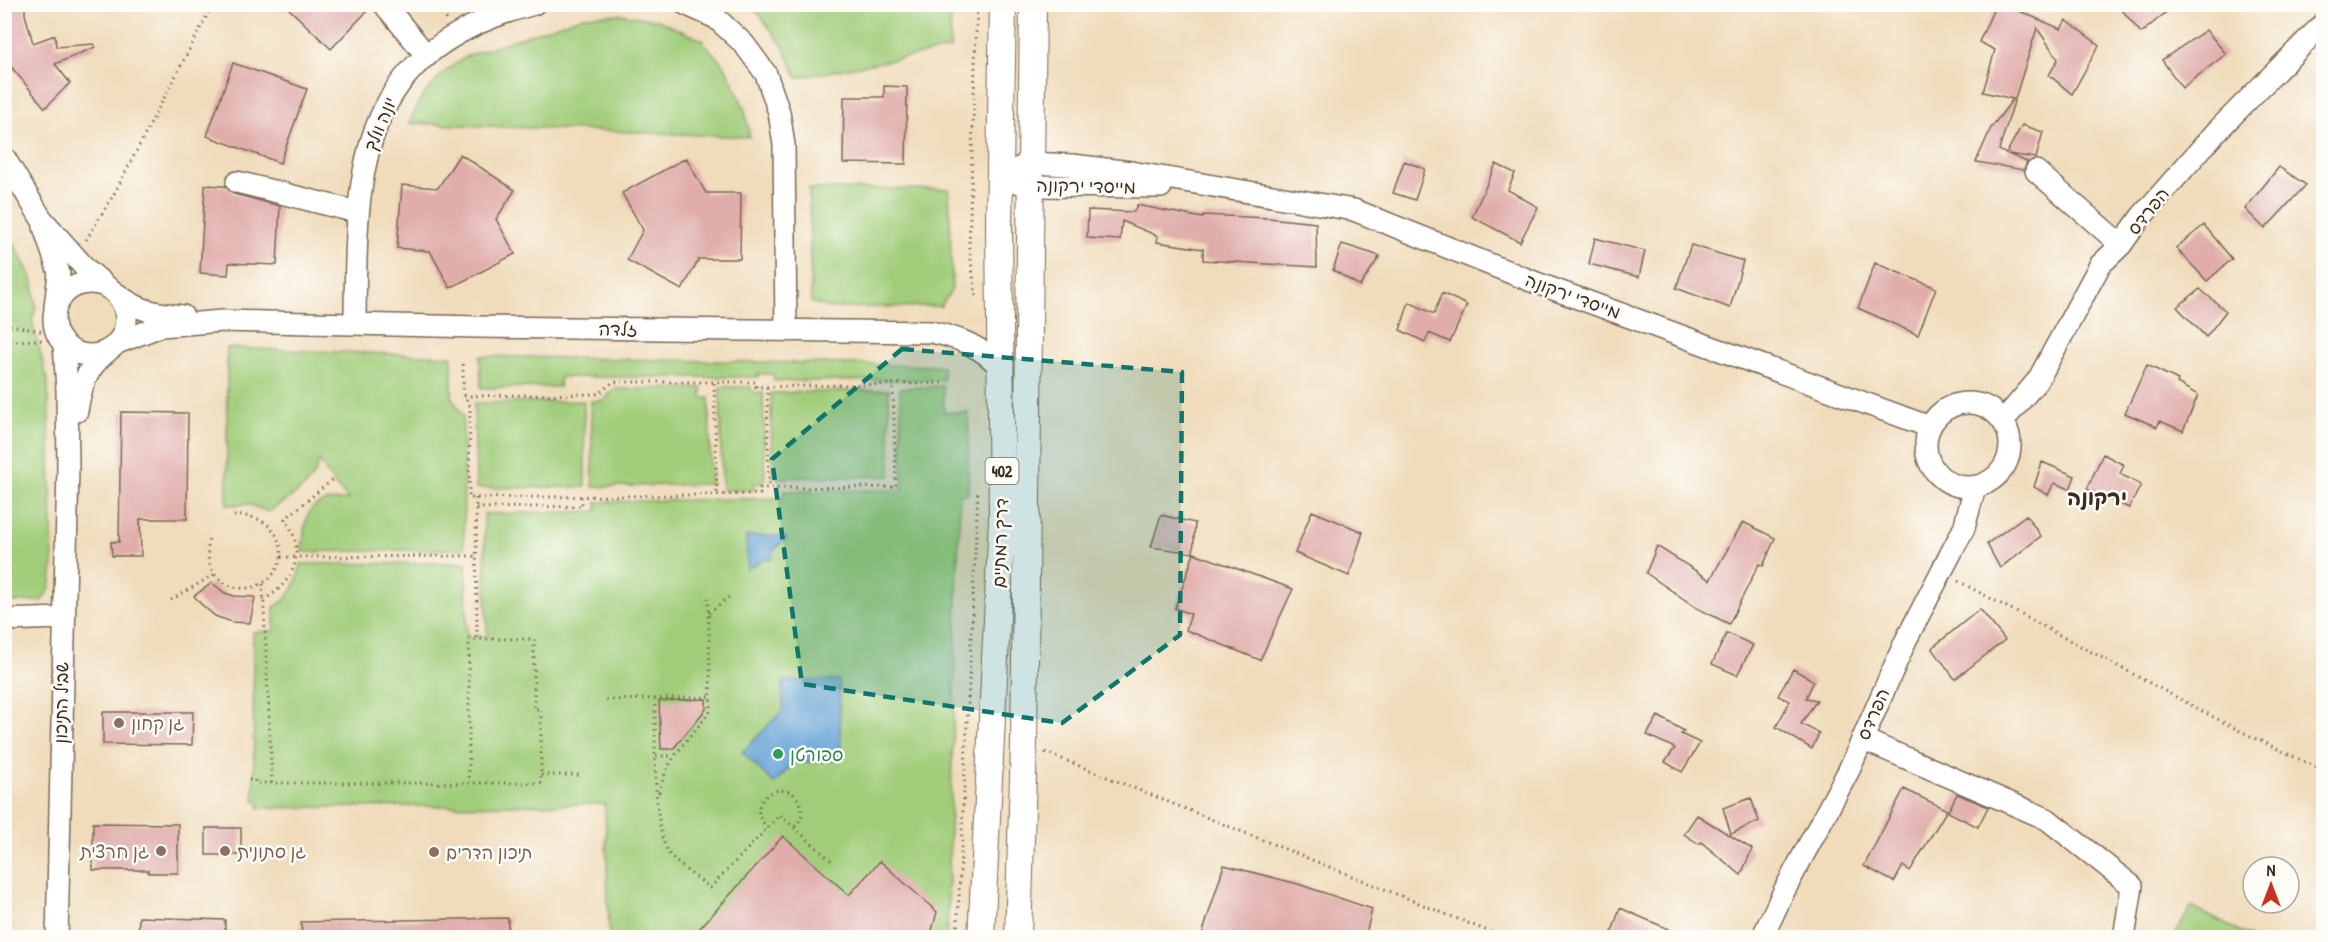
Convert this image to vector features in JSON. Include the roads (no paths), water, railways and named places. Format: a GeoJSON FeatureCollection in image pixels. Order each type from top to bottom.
{"type":"FeatureCollection","features":[{"type":"Feature","properties":{"kind":"main road","name":"דרך רמתיים"},"geometry":{"type":"LineString","coordinates":[[981,938],[1002,519],[999,177],[1003,4]]}},
{"type":"Feature","properties":{"kind":"main road","name":"דרך רמתיים"},"geometry":{"type":"LineString","coordinates":[[1018,938],[1024,743],[1033,4]]}},
{"type":"Feature","properties":{"kind":"street"},"geometry":{"type":"LineString","coordinates":[[384,4],[427,56]]}},
{"type":"Feature","properties":{"kind":"street","name":"יונה וולך"},"geometry":{"type":"LineString","coordinates":[[355,324],[357,212],[369,143],[383,111],[396,88],[442,44],[470,27],[534,4]]}},
{"type":"Feature","properties":{"kind":"street"},"geometry":{"type":"LineString","coordinates":[[684,4],[716,18],[744,44],[766,74],[779,112],[784,144],[786,331]]}},
{"type":"Feature","properties":{"kind":"street","name":"הפרדס"},"geometry":{"type":"LineString","coordinates":[[2003,421],[2038,380],[2100,265],[2121,245],[2141,217],[2216,132],[2324,23]]}},
{"type":"Feature","properties":{"kind":"street"},"geometry":{"type":"LineString","coordinates":[[4,157],[41,218],[58,273],[54,322],[60,339],[80,354],[90,356],[113,347],[124,334],[127,322],[126,310],[121,299],[110,288],[98,283],[79,284],[64,294],[55,310]]}},
{"type":"Feature","properties":{"kind":"street"},"geometry":{"type":"LineString","coordinates":[[2036,171],[2121,245]]}},
{"type":"Feature","properties":{"kind":"street","name":"מייסדי ירקונה"},"geometry":{"type":"LineString","coordinates":[[999,177],[1030,175],[1210,187],[1354,210],[1534,282],[1930,427]]}},
{"type":"Feature","properties":{"kind":"street"},"geometry":{"type":"LineString","coordinates":[[237,182],[357,212]]}},
{"type":"Feature","properties":{"kind":"street","name":"זלדה"},"geometry":{"type":"LineString","coordinates":[[41,218],[85,268],[131,305],[144,310],[222,321]]}},
{"type":"Feature","properties":{"kind":"street","name":"זלדה"},"geometry":{"type":"LineString","coordinates":[[113,347],[161,326],[175,323],[222,321],[931,332],[966,341],[981,349],[1002,369]]}},
{"type":"Feature","properties":{"kind":"street","name":"שביל התיכון"},"geometry":{"type":"LineString","coordinates":[[57,938],[68,468],[67,390],[60,339]]}},
{"type":"Feature","properties":{"kind":"street","name":"שביל התיכון"},"geometry":{"type":"LineString","coordinates":[[68,468],[80,390],[97,359],[113,347]]}},
{"type":"Feature","properties":{"kind":"street"},"geometry":{"type":"LineString","coordinates":[[1968,403],[1993,411],[2003,421],[2009,432],[2010,455],[2004,469],[1989,482],[1975,487],[1955,485],[1943,479],[1933,468],[1927,455],[1926,441],[1930,427],[1944,411],[1953,406],[1968,403]]}},
{"type":"Feature","properties":{"kind":"street","name":"הפרדס"},"geometry":{"type":"LineString","coordinates":[[1762,938],[1784,891],[1849,770],[1906,640],[1964,528],[1975,487]]}},
{"type":"Feature","properties":{"kind":"street"},"geometry":{"type":"LineString","coordinates":[[4,620],[63,618]]}},
{"type":"Feature","properties":{"kind":"street"},"geometry":{"type":"LineString","coordinates":[[1862,739],[2047,819],[2132,886],[2124,938]]}},
{"type":"Feature","properties":{"kind":"water"},"geometry":{"type":"Polygon","coordinates":[[[746,536],[787,538],[774,550],[772,559],[764,559],[747,569],[746,536]]]}},
{"type":"Feature","properties":{"kind":"water"},"geometry":{"type":"Polygon","coordinates":[[[839,680],[841,760],[794,763],[774,784],[742,752],[783,710],[783,681],[839,680]]]}},
{"type":"Feature","properties":{"kind":"place","name":"גן קחון"},"geometry":{"type":"Point","coordinates":[119,723]}},
{"type":"Feature","properties":{"kind":"place","name":"ספורטן"},"geometry":{"type":"Point","coordinates":[778,754]}},
{"type":"Feature","properties":{"kind":"place","name":"גן חרצית"},"geometry":{"type":"Point","coordinates":[161,851]}},
{"type":"Feature","properties":{"kind":"place","name":"גן סתונית"},"geometry":{"type":"Point","coordinates":[225,851]}},
{"type":"Feature","properties":{"kind":"place","name":"תיכון הדרים"},"geometry":{"type":"Point","coordinates":[434,852]}},
{"type":"Feature","properties":{"kind":"district","name":"ירקונה"},"geometry":{"type":"Point","coordinates":[2097,497]}}]}
